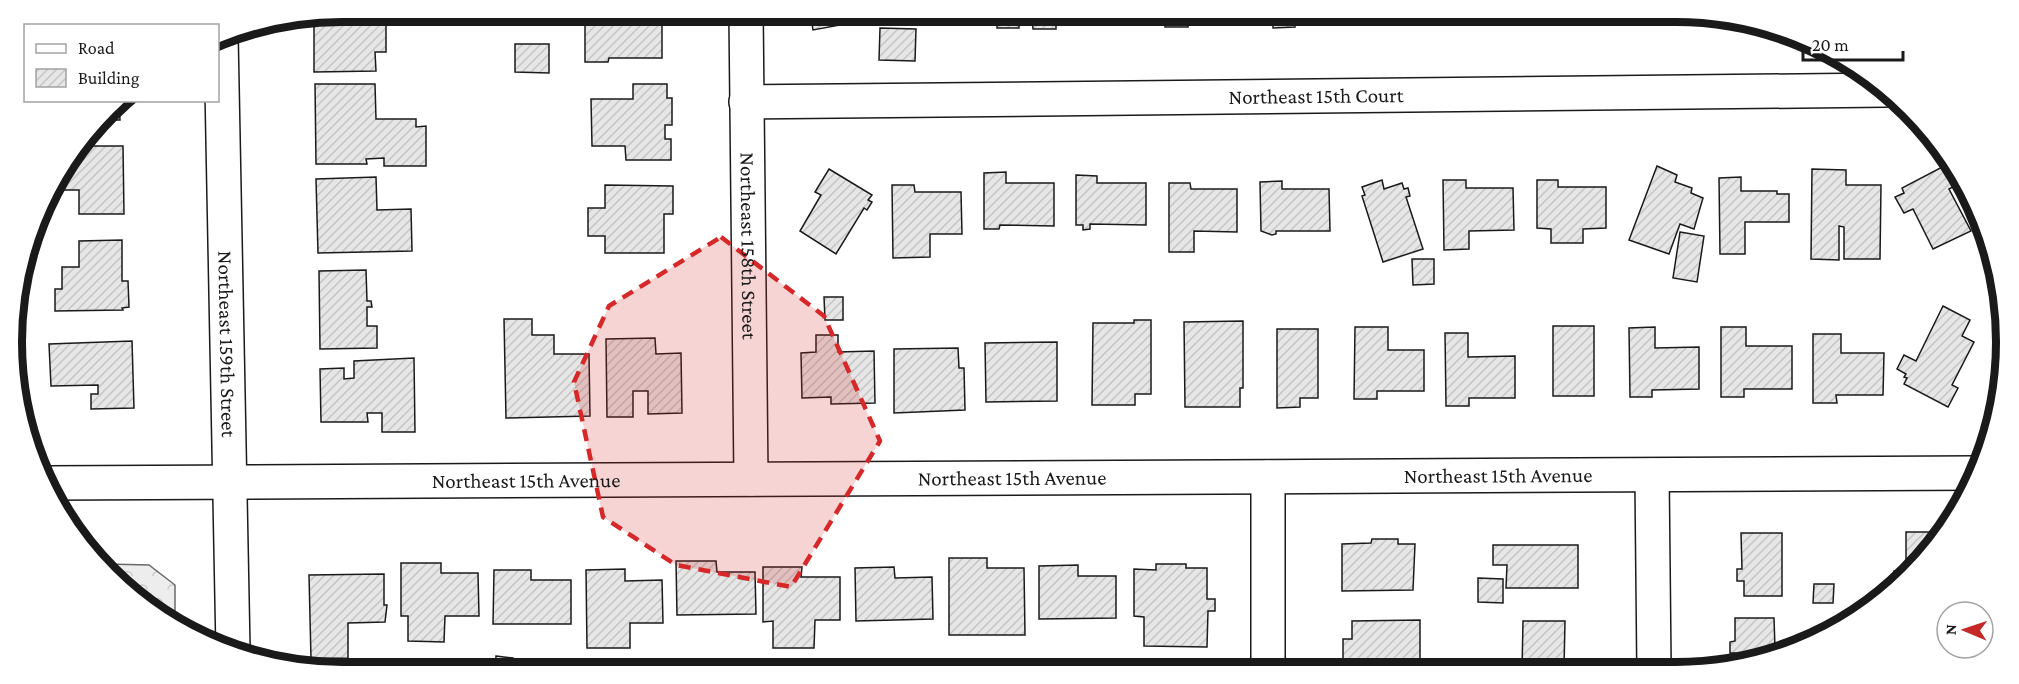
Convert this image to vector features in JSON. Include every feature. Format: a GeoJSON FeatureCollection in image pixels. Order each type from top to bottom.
{"type":"FeatureCollection","features":[{"type":"Feature","properties":{"kind":"street","name":"Northeast 158th Street"},"geometry":{"type":"LineString","coordinates":[[746,22],[751,479]]}},
{"type":"Feature","properties":{"kind":"street","name":"Northeast 159th Street"},"geometry":{"type":"LineString","coordinates":[[221,46],[233,642]]}},
{"type":"Feature","properties":{"kind":"street","name":"Northeast 15th Court"},"geometry":{"type":"LineString","coordinates":[[746,102],[1872,90]]}},
{"type":"Feature","properties":{"kind":"street","name":"Northeast 15th Avenue"},"geometry":{"type":"LineString","coordinates":[[55,483],[1968,473]]}},
{"type":"Feature","properties":{"kind":"street"},"geometry":{"type":"LineString","coordinates":[[1652,475],[1654,662]]}},
{"type":"Feature","properties":{"kind":"street"},"geometry":{"type":"LineString","coordinates":[[1268,477],[1268,662]]}},
{"type":"Feature","properties":{"kind":"highlighted area"},"geometry":{"type":"Polygon","coordinates":[[[721,237],[824,316],[880,441],[791,587],[676,565],[603,517],[574,382],[609,306],[721,237]]]}},
{"type":"Feature","properties":{"kind":"green space"},"geometry":{"type":"Polygon","coordinates":[[[112,564],[149,565],[175,585],[175,615],[131,582],[112,564]]]}},
{"type":"Feature","properties":{"kind":"building"},"geometry":{"type":"Polygon","coordinates":[[[374,22],[374,24],[386,24],[386,52],[375,52],[376,71],[314,72],[314,24],[374,22]]]}},
{"type":"Feature","properties":{"kind":"building"},"geometry":{"type":"Polygon","coordinates":[[[585,22],[662,22],[662,58],[609,58],[608,62],[585,62],[585,22]]]}},
{"type":"Feature","properties":{"kind":"building"},"geometry":{"type":"Polygon","coordinates":[[[812,22],[857,22],[813,30],[812,22]]]}},
{"type":"Feature","properties":{"kind":"building"},"geometry":{"type":"Polygon","coordinates":[[[997,22],[1019,22],[1019,28],[997,28],[997,22]]]}},
{"type":"Feature","properties":{"kind":"building"},"geometry":{"type":"Polygon","coordinates":[[[1032,22],[1056,22],[1056,29],[1033,29],[1032,22]]]}},
{"type":"Feature","properties":{"kind":"building"},"geometry":{"type":"Polygon","coordinates":[[[1165,22],[1188,22],[1188,27],[1165,27],[1165,22]]]}},
{"type":"Feature","properties":{"kind":"building"},"geometry":{"type":"Polygon","coordinates":[[[1273,22],[1295,22],[1295,27],[1273,28],[1273,22]]]}},
{"type":"Feature","properties":{"kind":"building"},"geometry":{"type":"Polygon","coordinates":[[[1548,22],[1571,22],[1571,23],[1548,24],[1548,22]]]}},
{"type":"Feature","properties":{"kind":"building"},"geometry":{"type":"Polygon","coordinates":[[[880,28],[916,29],[915,61],[879,60],[880,28]]]}},
{"type":"Feature","properties":{"kind":"building"},"geometry":{"type":"Polygon","coordinates":[[[515,44],[549,44],[549,73],[515,72],[515,44]]]}},
{"type":"Feature","properties":{"kind":"building"},"geometry":{"type":"Polygon","coordinates":[[[315,84],[375,84],[376,119],[416,119],[416,127],[426,126],[426,166],[384,166],[384,158],[366,159],[367,164],[316,164],[315,84]]]}},
{"type":"Feature","properties":{"kind":"building"},"geometry":{"type":"Polygon","coordinates":[[[633,84],[667,84],[667,98],[672,98],[672,125],[665,125],[665,139],[671,139],[671,160],[626,160],[625,146],[592,146],[591,99],[633,99],[633,84]]]}},
{"type":"Feature","properties":{"kind":"building"},"geometry":{"type":"Polygon","coordinates":[[[120,113],[120,120],[112,120],[120,113]]]}},
{"type":"Feature","properties":{"kind":"building"},"geometry":{"type":"Polygon","coordinates":[[[91,146],[123,146],[124,214],[79,214],[79,190],[61,190],[76,164],[91,146]]]}},
{"type":"Feature","properties":{"kind":"building"},"geometry":{"type":"Polygon","coordinates":[[[1657,166],[1677,175],[1675,182],[1692,188],[1691,193],[1703,198],[1694,229],[1680,224],[1669,254],[1629,240],[1657,166]]]}},
{"type":"Feature","properties":{"kind":"building"},"geometry":{"type":"Polygon","coordinates":[[[1944,166],[1956,185],[1949,189],[1971,231],[1933,249],[1913,209],[1904,213],[1895,197],[1904,193],[1902,188],[1944,166]]]}},
{"type":"Feature","properties":{"kind":"building"},"geometry":{"type":"Polygon","coordinates":[[[829,169],[872,195],[868,200],[872,202],[867,210],[864,208],[836,254],[800,231],[821,195],[815,192],[829,169]]]}},
{"type":"Feature","properties":{"kind":"building"},"geometry":{"type":"Polygon","coordinates":[[[1812,169],[1846,170],[1846,185],[1881,185],[1880,259],[1844,259],[1844,227],[1839,226],[1839,260],[1811,259],[1812,169]]]}},
{"type":"Feature","properties":{"kind":"building"},"geometry":{"type":"Polygon","coordinates":[[[1006,172],[1006,183],[1054,183],[1054,226],[1000,225],[999,229],[984,229],[984,173],[1006,172]]]}},
{"type":"Feature","properties":{"kind":"building"},"geometry":{"type":"Polygon","coordinates":[[[1076,175],[1097,176],[1097,183],[1146,183],[1146,225],[1090,224],[1090,229],[1083,230],[1083,225],[1076,225],[1076,175]]]}},
{"type":"Feature","properties":{"kind":"building"},"geometry":{"type":"Polygon","coordinates":[[[376,177],[377,210],[411,209],[412,251],[318,253],[316,179],[376,177]]]}},
{"type":"Feature","properties":{"kind":"building"},"geometry":{"type":"Polygon","coordinates":[[[1741,177],[1741,191],[1777,191],[1777,194],[1789,194],[1789,222],[1745,222],[1745,254],[1720,254],[1719,178],[1741,177]]]}},
{"type":"Feature","properties":{"kind":"building"},"geometry":{"type":"Polygon","coordinates":[[[1382,180],[1384,189],[1402,183],[1404,189],[1408,188],[1410,196],[1406,197],[1423,249],[1383,262],[1362,196],[1365,195],[1362,187],[1382,180]]]}},
{"type":"Feature","properties":{"kind":"building"},"geometry":{"type":"Polygon","coordinates":[[[1443,180],[1466,180],[1466,188],[1513,188],[1514,230],[1469,231],[1469,249],[1444,250],[1443,180]]]}},
{"type":"Feature","properties":{"kind":"building"},"geometry":{"type":"Polygon","coordinates":[[[1537,180],[1558,180],[1558,187],[1606,187],[1606,228],[1583,229],[1583,243],[1551,243],[1551,229],[1537,228],[1537,180]]]}},
{"type":"Feature","properties":{"kind":"building"},"geometry":{"type":"Polygon","coordinates":[[[1282,181],[1282,189],[1329,189],[1330,231],[1276,231],[1276,234],[1272,235],[1261,231],[1260,182],[1282,181]]]}},
{"type":"Feature","properties":{"kind":"building"},"geometry":{"type":"Polygon","coordinates":[[[1169,183],[1190,183],[1191,189],[1237,189],[1237,232],[1194,231],[1194,252],[1169,252],[1169,183]]]}},
{"type":"Feature","properties":{"kind":"building"},"geometry":{"type":"Polygon","coordinates":[[[605,185],[673,186],[673,214],[664,214],[664,253],[605,253],[605,236],[588,236],[588,208],[605,208],[605,185]]]}},
{"type":"Feature","properties":{"kind":"building"},"geometry":{"type":"Polygon","coordinates":[[[892,185],[914,185],[915,192],[961,192],[962,234],[930,234],[930,257],[893,258],[892,185]]]}},
{"type":"Feature","properties":{"kind":"building"},"geometry":{"type":"Polygon","coordinates":[[[1680,232],[1704,236],[1697,282],[1673,278],[1680,232]]]}},
{"type":"Feature","properties":{"kind":"building"},"geometry":{"type":"Polygon","coordinates":[[[122,240],[122,281],[128,281],[129,307],[122,308],[123,310],[55,311],[55,289],[62,289],[62,267],[79,267],[79,241],[122,240]]]}},
{"type":"Feature","properties":{"kind":"building"},"geometry":{"type":"Polygon","coordinates":[[[1412,259],[1434,259],[1434,284],[1413,285],[1412,259]]]}},
{"type":"Feature","properties":{"kind":"building"},"geometry":{"type":"Polygon","coordinates":[[[366,270],[367,301],[371,301],[372,307],[367,307],[367,326],[377,326],[377,348],[320,349],[319,271],[366,270]]]}},
{"type":"Feature","properties":{"kind":"building"},"geometry":{"type":"Polygon","coordinates":[[[824,297],[843,297],[843,320],[825,320],[824,297]]]}},
{"type":"Feature","properties":{"kind":"building"},"geometry":{"type":"Polygon","coordinates":[[[1943,306],[1970,320],[1962,336],[1974,342],[1952,385],[1958,388],[1948,407],[1904,384],[1906,374],[1897,369],[1904,355],[1916,361],[1943,306]]]}},
{"type":"Feature","properties":{"kind":"building"},"geometry":{"type":"Polygon","coordinates":[[[504,319],[532,319],[532,335],[554,335],[554,354],[589,354],[590,416],[506,418],[504,319]]]}},
{"type":"Feature","properties":{"kind":"building"},"geometry":{"type":"Polygon","coordinates":[[[1134,320],[1151,320],[1151,394],[1135,394],[1135,405],[1092,405],[1093,323],[1134,323],[1134,320]]]}},
{"type":"Feature","properties":{"kind":"building"},"geometry":{"type":"Polygon","coordinates":[[[1243,321],[1243,388],[1240,388],[1240,407],[1185,407],[1184,322],[1243,321]]]}},
{"type":"Feature","properties":{"kind":"building"},"geometry":{"type":"Polygon","coordinates":[[[1553,326],[1594,326],[1594,396],[1553,396],[1553,326]]]}},
{"type":"Feature","properties":{"kind":"building"},"geometry":{"type":"Polygon","coordinates":[[[1355,327],[1388,327],[1388,350],[1424,350],[1424,391],[1377,391],[1377,399],[1354,399],[1355,327]]]}},
{"type":"Feature","properties":{"kind":"building"},"geometry":{"type":"Polygon","coordinates":[[[1655,327],[1655,348],[1699,347],[1699,389],[1652,390],[1652,397],[1630,397],[1629,328],[1655,327]]]}},
{"type":"Feature","properties":{"kind":"building"},"geometry":{"type":"Polygon","coordinates":[[[1721,327],[1746,327],[1746,346],[1792,346],[1792,389],[1744,389],[1744,397],[1721,397],[1721,327]]]}},
{"type":"Feature","properties":{"kind":"building"},"geometry":{"type":"Polygon","coordinates":[[[1277,329],[1318,329],[1318,398],[1300,398],[1300,407],[1277,408],[1277,329]]]}},
{"type":"Feature","properties":{"kind":"building"},"geometry":{"type":"Polygon","coordinates":[[[1445,333],[1468,333],[1468,357],[1515,356],[1515,398],[1469,398],[1469,406],[1446,406],[1445,333]]]}},
{"type":"Feature","properties":{"kind":"building"},"geometry":{"type":"Polygon","coordinates":[[[1813,334],[1841,334],[1841,353],[1884,353],[1883,395],[1836,395],[1837,403],[1813,403],[1813,334]]]}},
{"type":"Feature","properties":{"kind":"building"},"geometry":{"type":"Polygon","coordinates":[[[816,335],[838,335],[838,352],[874,351],[875,403],[831,404],[831,397],[802,398],[801,353],[816,352],[816,335]]]}},
{"type":"Feature","properties":{"kind":"building"},"geometry":{"type":"Polygon","coordinates":[[[655,338],[656,354],[681,353],[682,413],[648,414],[648,391],[633,391],[633,417],[607,417],[606,339],[655,338]]]}},
{"type":"Feature","properties":{"kind":"building"},"geometry":{"type":"Polygon","coordinates":[[[132,341],[134,408],[91,409],[91,394],[98,394],[98,385],[51,386],[49,344],[132,341]]]}},
{"type":"Feature","properties":{"kind":"building"},"geometry":{"type":"Polygon","coordinates":[[[1057,342],[1057,401],[986,402],[985,343],[1057,342]]]}},
{"type":"Feature","properties":{"kind":"building"},"geometry":{"type":"Polygon","coordinates":[[[958,348],[959,368],[964,368],[965,410],[894,413],[894,349],[958,348]]]}},
{"type":"Feature","properties":{"kind":"building"},"geometry":{"type":"Polygon","coordinates":[[[414,358],[415,432],[382,432],[382,413],[367,413],[368,422],[321,422],[320,369],[344,368],[344,379],[354,378],[354,361],[414,358]]]}},
{"type":"Feature","properties":{"kind":"building"},"geometry":{"type":"Polygon","coordinates":[[[1906,532],[1933,532],[1917,553],[1906,565],[1906,532]]]}},
{"type":"Feature","properties":{"kind":"building"},"geometry":{"type":"Polygon","coordinates":[[[1741,533],[1782,533],[1782,596],[1744,596],[1744,581],[1737,581],[1737,569],[1742,569],[1741,533]]]}},
{"type":"Feature","properties":{"kind":"building"},"geometry":{"type":"Polygon","coordinates":[[[1372,539],[1398,539],[1398,544],[1415,544],[1413,590],[1342,591],[1342,544],[1371,543],[1372,539]]]}},
{"type":"Feature","properties":{"kind":"building"},"geometry":{"type":"Polygon","coordinates":[[[1493,545],[1578,545],[1578,588],[1506,588],[1507,565],[1493,565],[1493,545]]]}},
{"type":"Feature","properties":{"kind":"building"},"geometry":{"type":"Polygon","coordinates":[[[949,558],[987,558],[987,568],[1024,568],[1025,635],[949,635],[949,558]]]}},
{"type":"Feature","properties":{"kind":"building"},"geometry":{"type":"Polygon","coordinates":[[[676,561],[716,561],[717,572],[755,572],[756,614],[677,615],[676,561]]]}},
{"type":"Feature","properties":{"kind":"building"},"geometry":{"type":"Polygon","coordinates":[[[401,563],[441,563],[441,573],[478,573],[479,616],[445,616],[444,642],[408,641],[408,616],[401,616],[401,563]]]}},
{"type":"Feature","properties":{"kind":"building"},"geometry":{"type":"Polygon","coordinates":[[[1156,564],[1186,564],[1186,568],[1207,568],[1207,599],[1215,599],[1215,611],[1208,611],[1207,647],[1144,646],[1144,617],[1134,616],[1134,569],[1156,570],[1156,564]]]}},
{"type":"Feature","properties":{"kind":"building"},"geometry":{"type":"Polygon","coordinates":[[[1078,565],[1078,576],[1116,576],[1116,618],[1039,619],[1039,566],[1078,565]]]}},
{"type":"Feature","properties":{"kind":"building"},"geometry":{"type":"Polygon","coordinates":[[[763,567],[802,567],[801,577],[840,577],[840,620],[815,620],[814,648],[773,648],[773,621],[763,622],[763,567]]]}},
{"type":"Feature","properties":{"kind":"building"},"geometry":{"type":"Polygon","coordinates":[[[894,567],[895,578],[932,577],[933,619],[856,621],[855,568],[894,567]]]}},
{"type":"Feature","properties":{"kind":"building"},"geometry":{"type":"Polygon","coordinates":[[[625,569],[625,581],[662,580],[663,623],[630,623],[630,648],[587,648],[586,570],[625,569]]]}},
{"type":"Feature","properties":{"kind":"building"},"geometry":{"type":"Polygon","coordinates":[[[494,570],[531,570],[531,580],[571,580],[571,624],[493,624],[494,570]]]}},
{"type":"Feature","properties":{"kind":"building"},"geometry":{"type":"Polygon","coordinates":[[[384,574],[384,605],[387,605],[385,622],[348,623],[348,658],[311,659],[309,575],[384,574]]]}},
{"type":"Feature","properties":{"kind":"building"},"geometry":{"type":"Polygon","coordinates":[[[1478,578],[1503,579],[1503,603],[1478,602],[1478,578]]]}},
{"type":"Feature","properties":{"kind":"building"},"geometry":{"type":"Polygon","coordinates":[[[1814,584],[1834,584],[1833,603],[1813,603],[1814,584]]]}},
{"type":"Feature","properties":{"kind":"building"},"geometry":{"type":"Polygon","coordinates":[[[1735,618],[1774,618],[1775,647],[1735,656],[1735,653],[1730,653],[1730,642],[1735,641],[1735,618]]]}},
{"type":"Feature","properties":{"kind":"building"},"geometry":{"type":"Polygon","coordinates":[[[1420,620],[1420,662],[1343,662],[1343,639],[1352,639],[1352,621],[1420,620]]]}},
{"type":"Feature","properties":{"kind":"building"},"geometry":{"type":"Polygon","coordinates":[[[1523,621],[1565,621],[1564,662],[1522,662],[1523,621]]]}},
{"type":"Feature","properties":{"kind":"building"},"geometry":{"type":"Polygon","coordinates":[[[496,656],[513,658],[513,662],[496,662],[496,656]]]}}]}
